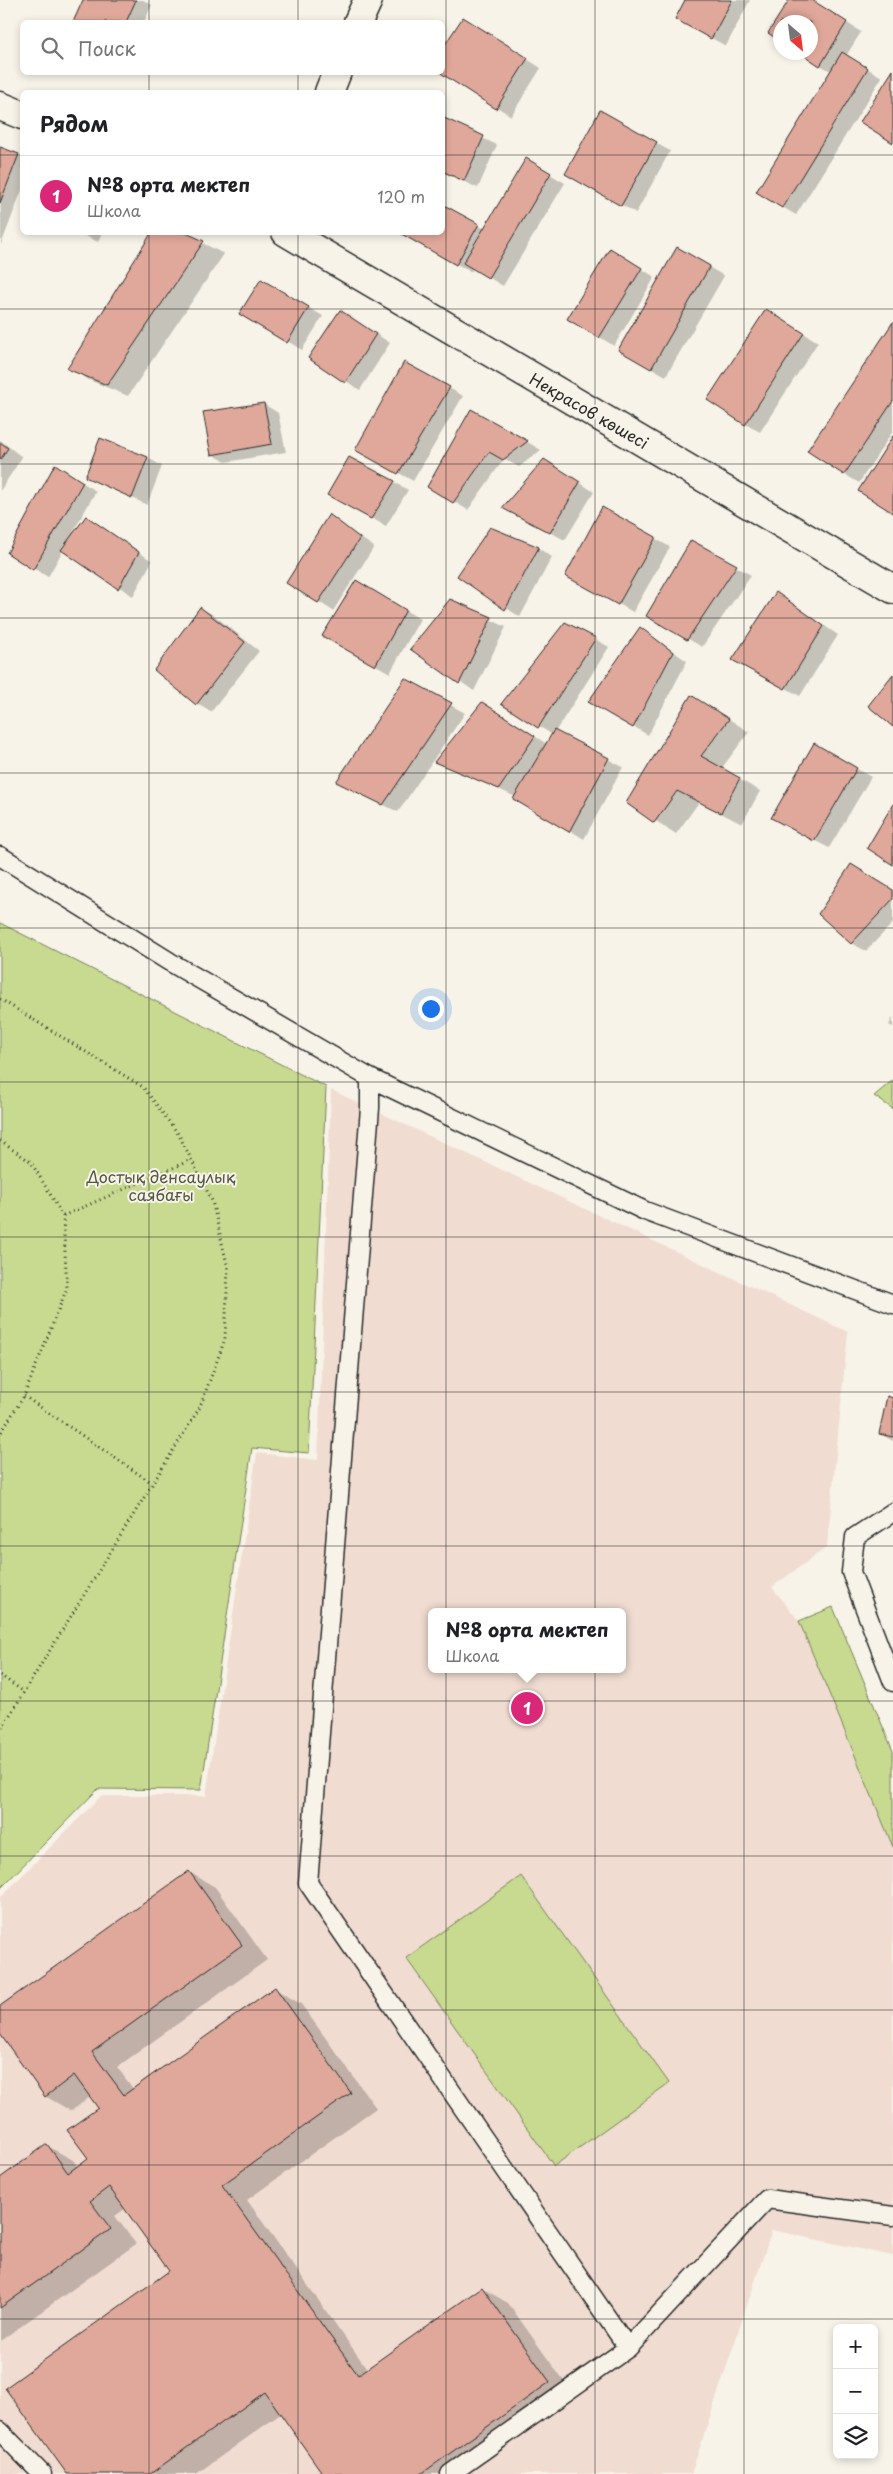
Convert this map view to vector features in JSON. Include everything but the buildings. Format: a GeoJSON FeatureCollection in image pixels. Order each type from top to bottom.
{"type":"FeatureCollection","features":[{"type":"Feature","properties":{"kind":"main road"},"geometry":{"type":"LineString","coordinates":[[359,20],[368,0]]}},
{"type":"Feature","properties":{"kind":"main road"},"geometry":{"type":"LineString","coordinates":[[330,90],[336,75]]}},
{"type":"Feature","properties":{"kind":"main road"},"geometry":{"type":"LineString","coordinates":[[0,106],[20,115]]}},
{"type":"Feature","properties":{"kind":"main road","name":"Некрасов көшесі"},"geometry":{"type":"LineString","coordinates":[[291,235],[893,589]]}},
{"type":"Feature","properties":{"kind":"lane"},"geometry":{"type":"LineString","coordinates":[[0,856],[170,962],[370,1078],[645,1211],[893,1304]]}},
{"type":"Feature","properties":{"kind":"lane"},"geometry":{"type":"LineString","coordinates":[[370,1078],[370,1108],[308,1883],[628,2348]]}},
{"type":"Feature","properties":{"kind":"lane"},"geometry":{"type":"LineString","coordinates":[[893,1512],[855,1537],[851,1572],[893,1682]]}},
{"type":"Feature","properties":{"kind":"lane"},"geometry":{"type":"LineString","coordinates":[[450,2474],[628,2348],[767,2198],[893,2216]]}},
{"type":"Feature","properties":{"kind":"lane"},"geometry":{"type":"LineString","coordinates":[[0,2431],[42,2474]]}},
{"type":"Feature","properties":{"kind":"path"},"geometry":{"type":"LineString","coordinates":[[0,999],[143,1087],[179,1136],[212,1200],[228,1268],[225,1339],[200,1407],[0,1731]]}},
{"type":"Feature","properties":{"kind":"path"},"geometry":{"type":"LineString","coordinates":[[0,1141],[30,1162],[63,1216],[67,1288],[24,1396],[0,1434]]}},
{"type":"Feature","properties":{"kind":"path"},"geometry":{"type":"LineString","coordinates":[[63,1216],[191,1160]]}},
{"type":"Feature","properties":{"kind":"path"},"geometry":{"type":"LineString","coordinates":[[24,1396],[152,1483]]}},
{"type":"Feature","properties":{"kind":"path"},"geometry":{"type":"LineString","coordinates":[[0,1675],[24,1692]]}},
{"type":"Feature","properties":{"kind":"shaded area"},"geometry":{"type":"Polygon","coordinates":[[[331,1090],[848,1332],[827,1547],[772,1587],[799,1621],[893,1847],[893,2256],[772,2230],[691,2474],[0,2474],[0,1898],[101,1796],[206,1796],[257,1453],[318,1460],[331,1090]]]}},
{"type":"Feature","properties":{"kind":"green space","name":"Достық денсаулық саябағы"},"geometry":{"type":"Polygon","coordinates":[[[0,923],[326,1087],[309,1453],[252,1448],[201,1790],[98,1789],[0,1889],[0,923]]]}},
{"type":"Feature","properties":{"kind":"green space"},"geometry":{"type":"Polygon","coordinates":[[[893,1080],[893,1109],[874,1096],[893,1080]]]}},
{"type":"Feature","properties":{"kind":"green space"},"geometry":{"type":"Polygon","coordinates":[[[833,1607],[893,1751],[893,1847],[799,1621],[833,1607]]]}},
{"type":"Feature","properties":{"kind":"green space"},"geometry":{"type":"Polygon","coordinates":[[[521,1876],[669,2083],[554,2166],[406,1958],[521,1876]]]}},
{"type":"Feature","properties":{"kind":"place","name":"№8 орта мектеп"},"geometry":{"type":"Point","coordinates":[527,1708]}}]}
